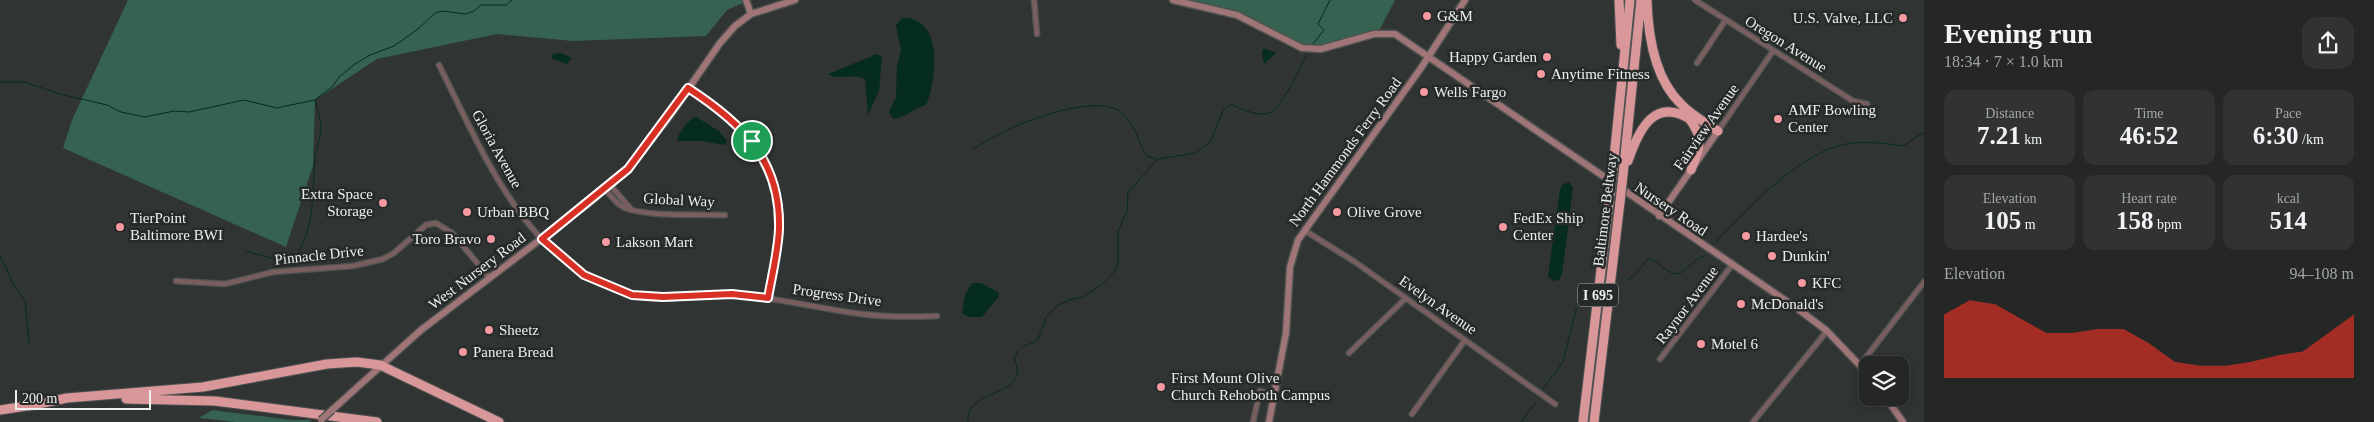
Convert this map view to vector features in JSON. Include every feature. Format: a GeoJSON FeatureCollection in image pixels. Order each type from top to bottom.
{"type":"FeatureCollection","features":[{"type":"Feature","properties":{"kind":"highway"},"geometry":{"type":"LineString","coordinates":[[1619,0],[1622,85]]}},
{"type":"Feature","properties":{"kind":"highway","name":"Baltimore Beltway"},"geometry":{"type":"LineString","coordinates":[[1582,422],[1613,168],[1630,0]]}},
{"type":"Feature","properties":{"kind":"highway","name":"Baltimore Beltway"},"geometry":{"type":"LineString","coordinates":[[1594,422],[1641,0]]}},
{"type":"Feature","properties":{"kind":"highway"},"geometry":{"type":"LineString","coordinates":[[1647,0],[1655,53],[1668,88],[1681,105],[1716,134]]}},
{"type":"Feature","properties":{"kind":"highway"},"geometry":{"type":"LineString","coordinates":[[1623,175],[1639,134],[1650,120],[1664,112],[1677,112],[1716,134]]}},
{"type":"Feature","properties":{"kind":"highway"},"geometry":{"type":"LineString","coordinates":[[1688,117],[1700,138],[1700,144],[1691,170]]}},
{"type":"Feature","properties":{"kind":"highway"},"geometry":{"type":"LineString","coordinates":[[1600,422],[1604,336]]}},
{"type":"Feature","properties":{"kind":"highway"},"geometry":{"type":"LineString","coordinates":[[28,406],[67,398],[203,387],[339,362],[380,365],[499,422]]}},
{"type":"Feature","properties":{"kind":"highway"},"geometry":{"type":"LineString","coordinates":[[1578,422],[1586,395]]}},
{"type":"Feature","properties":{"kind":"highway"},"geometry":{"type":"LineString","coordinates":[[0,410],[109,399],[182,399],[263,406],[377,422]]}},
{"type":"Feature","properties":{"kind":"main road"},"geometry":{"type":"LineString","coordinates":[[746,0],[752,14]]}},
{"type":"Feature","properties":{"kind":"main road","name":"West Nursery Road"},"geometry":{"type":"LineString","coordinates":[[320,422],[380,365],[421,330],[608,187],[639,157],[727,33],[752,14],[795,0]]}},
{"type":"Feature","properties":{"kind":"main road"},"geometry":{"type":"LineString","coordinates":[[1173,0],[1238,16],[1302,48],[1321,49],[1386,32],[1395,34],[1429,56]]}},
{"type":"Feature","properties":{"kind":"main road","name":"North Hammonds Ferry Road"},"geometry":{"type":"LineString","coordinates":[[1269,422],[1286,333],[1290,267],[1296,246],[1304,230],[1429,56],[1465,0]]}},
{"type":"Feature","properties":{"kind":"main road","name":"Nursery Road"},"geometry":{"type":"LineString","coordinates":[[1429,56],[1659,216],[1798,309],[1827,332],[1859,363]]}},
{"type":"Feature","properties":{"kind":"main road","name":"Fairview Avenue"},"geometry":{"type":"LineString","coordinates":[[1659,216],[1716,134]]}},
{"type":"Feature","properties":{"kind":"main road"},"geometry":{"type":"LineString","coordinates":[[1892,406],[1903,422]]}},
{"type":"Feature","properties":{"kind":"street"},"geometry":{"type":"LineString","coordinates":[[1034,0],[1037,34]]}},
{"type":"Feature","properties":{"kind":"street","name":"Oregon Avenue"},"geometry":{"type":"LineString","coordinates":[[1694,0],[1853,101],[1867,104]]}},
{"type":"Feature","properties":{"kind":"street"},"geometry":{"type":"LineString","coordinates":[[1697,63],[1725,21]]}},
{"type":"Feature","properties":{"kind":"street","name":"Fairview Avenue"},"geometry":{"type":"LineString","coordinates":[[1716,134],[1773,51]]}},
{"type":"Feature","properties":{"kind":"street","name":"Gloria Avenue"},"geometry":{"type":"LineString","coordinates":[[439,65],[502,187],[542,239]]}},
{"type":"Feature","properties":{"kind":"street"},"geometry":{"type":"LineString","coordinates":[[688,88],[715,106],[742,128],[757,149],[769,173],[775,193],[779,229],[768,298]]}},
{"type":"Feature","properties":{"kind":"street","name":"Global Way"},"geometry":{"type":"LineString","coordinates":[[608,187],[620,205],[631,209],[648,212],[725,216]]}},
{"type":"Feature","properties":{"kind":"street","name":"Pinnacle Drive"},"geometry":{"type":"LineString","coordinates":[[176,282],[225,284],[273,272],[353,266],[383,259],[426,225],[436,223],[452,233],[489,277]]}},
{"type":"Feature","properties":{"kind":"street","name":"Evelyn Avenue"},"geometry":{"type":"LineString","coordinates":[[1304,230],[1355,262],[1555,404]]}},
{"type":"Feature","properties":{"kind":"street","name":"Progress Drive"},"geometry":{"type":"LineString","coordinates":[[542,239],[584,275],[632,295],[663,297],[732,294],[768,298],[861,314],[937,316]]}},
{"type":"Feature","properties":{"kind":"street","name":"Raynor Avenue"},"geometry":{"type":"LineString","coordinates":[[1660,359],[1732,265]]}},
{"type":"Feature","properties":{"kind":"street"},"geometry":{"type":"LineString","coordinates":[[1866,356],[1924,282]]}},
{"type":"Feature","properties":{"kind":"street"},"geometry":{"type":"LineString","coordinates":[[1349,353],[1406,298]]}},
{"type":"Feature","properties":{"kind":"street"},"geometry":{"type":"LineString","coordinates":[[1752,422],[1827,332]]}},
{"type":"Feature","properties":{"kind":"street"},"geometry":{"type":"LineString","coordinates":[[1412,414],[1465,340]]}},
{"type":"Feature","properties":{"kind":"street"},"geometry":{"type":"LineString","coordinates":[[1254,422],[1260,391],[1274,395]]}},
{"type":"Feature","properties":{"kind":"shaded area"},"geometry":{"type":"Polygon","coordinates":[[[128,0],[750,0],[727,10],[706,36],[573,41],[497,34],[377,59],[315,100],[313,166],[286,247],[63,148],[72,120],[128,0]]]}},
{"type":"Feature","properties":{"kind":"shaded area"},"geometry":{"type":"Polygon","coordinates":[[[1187,0],[1395,0],[1380,29],[1321,46],[1303,45],[1238,12],[1187,0]]]}},
{"type":"Feature","properties":{"kind":"shaded area"},"geometry":{"type":"Polygon","coordinates":[[[902,18],[916,20],[925,27],[931,38],[934,51],[933,81],[926,105],[902,117],[893,119],[889,112],[896,97],[897,66],[901,50],[896,25],[902,18]]]}},
{"type":"Feature","properties":{"kind":"shaded area"},"geometry":{"type":"Polygon","coordinates":[[[1264,48],[1276,53],[1264,64],[1262,52],[1264,48]]]}},
{"type":"Feature","properties":{"kind":"shaded area"},"geometry":{"type":"Polygon","coordinates":[[[561,53],[572,58],[567,64],[551,58],[553,54],[561,53]]]}},
{"type":"Feature","properties":{"kind":"shaded area"},"geometry":{"type":"Polygon","coordinates":[[[877,54],[882,57],[879,91],[868,115],[865,79],[861,77],[836,77],[828,74],[877,54]]]}},
{"type":"Feature","properties":{"kind":"shaded area"},"geometry":{"type":"Polygon","coordinates":[[[696,117],[719,131],[727,141],[724,145],[702,141],[677,141],[684,127],[696,117]]]}},
{"type":"Feature","properties":{"kind":"shaded area"},"geometry":{"type":"Polygon","coordinates":[[[1569,182],[1573,188],[1562,274],[1559,280],[1553,281],[1548,276],[1560,190],[1562,185],[1569,182]]]}},
{"type":"Feature","properties":{"kind":"shaded area"},"geometry":{"type":"Polygon","coordinates":[[[972,283],[981,283],[998,292],[999,296],[982,317],[969,317],[962,313],[965,295],[972,283]]]}},
{"type":"Feature","properties":{"kind":"shaded area"},"geometry":{"type":"Polygon","coordinates":[[[212,410],[292,420],[312,420],[309,422],[235,422],[199,418],[212,410]]]}},
{"type":"Feature","properties":{"kind":"waterway"},"geometry":{"type":"LineString","coordinates":[[0,82],[24,82],[60,94],[107,105],[121,112],[145,117],[174,111],[189,112],[244,100],[277,108],[315,100],[333,86],[339,77],[355,64],[370,55],[394,46],[418,29],[435,13],[442,11],[466,14],[474,11],[481,5],[506,5],[512,0]]}},
{"type":"Feature","properties":{"kind":"waterway"},"geometry":{"type":"LineString","coordinates":[[1312,45],[1324,30],[1318,24],[1330,0]]}},
{"type":"Feature","properties":{"kind":"waterway"},"geometry":{"type":"LineString","coordinates":[[968,422],[970,411],[976,403],[1007,387],[1014,380],[1017,371],[1014,358],[1022,347],[1038,340],[1046,317],[1057,306],[1069,300],[1083,297],[1101,285],[1113,273],[1118,263],[1118,231],[1127,211],[1128,192],[1158,159],[1195,153],[1210,142],[1223,111],[1231,104],[1256,114],[1271,112],[1289,89],[1307,54]]}},
{"type":"Feature","properties":{"kind":"waterway"},"geometry":{"type":"LineString","coordinates":[[246,251],[270,258],[288,259],[294,258],[301,247],[310,223],[315,158],[321,131],[315,101]]}},
{"type":"Feature","properties":{"kind":"waterway"},"geometry":{"type":"LineString","coordinates":[[971,149],[1012,128],[1041,117],[1074,108],[1104,106],[1116,109],[1127,118],[1147,156],[1156,159]]}},
{"type":"Feature","properties":{"kind":"waterway"},"geometry":{"type":"LineString","coordinates":[[1713,245],[1757,200],[1810,158],[1828,149],[1846,144],[1875,143],[1903,146],[1924,132]]}},
{"type":"Feature","properties":{"kind":"waterway"},"geometry":{"type":"LineString","coordinates":[[0,256],[14,285],[25,301],[29,343]]}},
{"type":"Feature","properties":{"kind":"waterway"},"geometry":{"type":"LineString","coordinates":[[1627,280],[1634,276],[1648,259],[1670,272],[1679,274],[1699,258],[1705,256]]}},
{"type":"Feature","properties":{"kind":"waterway"},"geometry":{"type":"LineString","coordinates":[[1543,389],[1563,362],[1576,310],[1582,302]]}},
{"type":"Feature","properties":{"kind":"waterway"},"geometry":{"type":"LineString","coordinates":[[1521,422],[1536,402]]}},
{"type":"Feature","properties":{"kind":"place","name":"G&M"},"geometry":{"type":"Point","coordinates":[1427,16]}},
{"type":"Feature","properties":{"kind":"place","name":"U.S. Valve, LLC"},"geometry":{"type":"Point","coordinates":[1903,18]}},
{"type":"Feature","properties":{"kind":"place","name":"Happy Garden"},"geometry":{"type":"Point","coordinates":[1547,57]}},
{"type":"Feature","properties":{"kind":"place","name":"Anytime Fitness"},"geometry":{"type":"Point","coordinates":[1541,74]}},
{"type":"Feature","properties":{"kind":"place","name":"Wells Fargo"},"geometry":{"type":"Point","coordinates":[1424,92]}},
{"type":"Feature","properties":{"kind":"place","name":"AMF Bowling Center"},"geometry":{"type":"Point","coordinates":[1778,119]}},
{"type":"Feature","properties":{"kind":"place","name":"Extra Space Storage"},"geometry":{"type":"Point","coordinates":[383,203]}},
{"type":"Feature","properties":{"kind":"place","name":"Urban BBQ"},"geometry":{"type":"Point","coordinates":[467,212]}},
{"type":"Feature","properties":{"kind":"place","name":"Olive Grove"},"geometry":{"type":"Point","coordinates":[1337,212]}},
{"type":"Feature","properties":{"kind":"place","name":"TierPoint Baltimore BWI"},"geometry":{"type":"Point","coordinates":[120,227]}},
{"type":"Feature","properties":{"kind":"place","name":"FedEx Ship Center"},"geometry":{"type":"Point","coordinates":[1503,227]}},
{"type":"Feature","properties":{"kind":"place","name":"Hardee's"},"geometry":{"type":"Point","coordinates":[1746,236]}},
{"type":"Feature","properties":{"kind":"place","name":"Toro Bravo"},"geometry":{"type":"Point","coordinates":[491,239]}},
{"type":"Feature","properties":{"kind":"place","name":"Lakson Mart"},"geometry":{"type":"Point","coordinates":[606,242]}},
{"type":"Feature","properties":{"kind":"place","name":"Dunkin'"},"geometry":{"type":"Point","coordinates":[1772,256]}},
{"type":"Feature","properties":{"kind":"place","name":"KFC"},"geometry":{"type":"Point","coordinates":[1802,283]}},
{"type":"Feature","properties":{"kind":"place","name":"McDonald's"},"geometry":{"type":"Point","coordinates":[1741,304]}},
{"type":"Feature","properties":{"kind":"place","name":"Sheetz"},"geometry":{"type":"Point","coordinates":[489,330]}},
{"type":"Feature","properties":{"kind":"place","name":"Motel 6"},"geometry":{"type":"Point","coordinates":[1701,344]}},
{"type":"Feature","properties":{"kind":"place","name":"Panera Bread"},"geometry":{"type":"Point","coordinates":[463,352]}},
{"type":"Feature","properties":{"kind":"place","name":"First Mount Olive Church Rehoboth Campus"},"geometry":{"type":"Point","coordinates":[1161,387]}},
{"type":"Feature","properties":{"kind":"route"},"geometry":{"type":"LineString","coordinates":[[688,88],[727,115],[742,128],[752,141],[769,173],[775,193],[778,214],[779,229],[768,298],[732,294],[663,297],[632,295],[584,275],[542,239],[628,169],[668,118],[688,88]]}}]}
